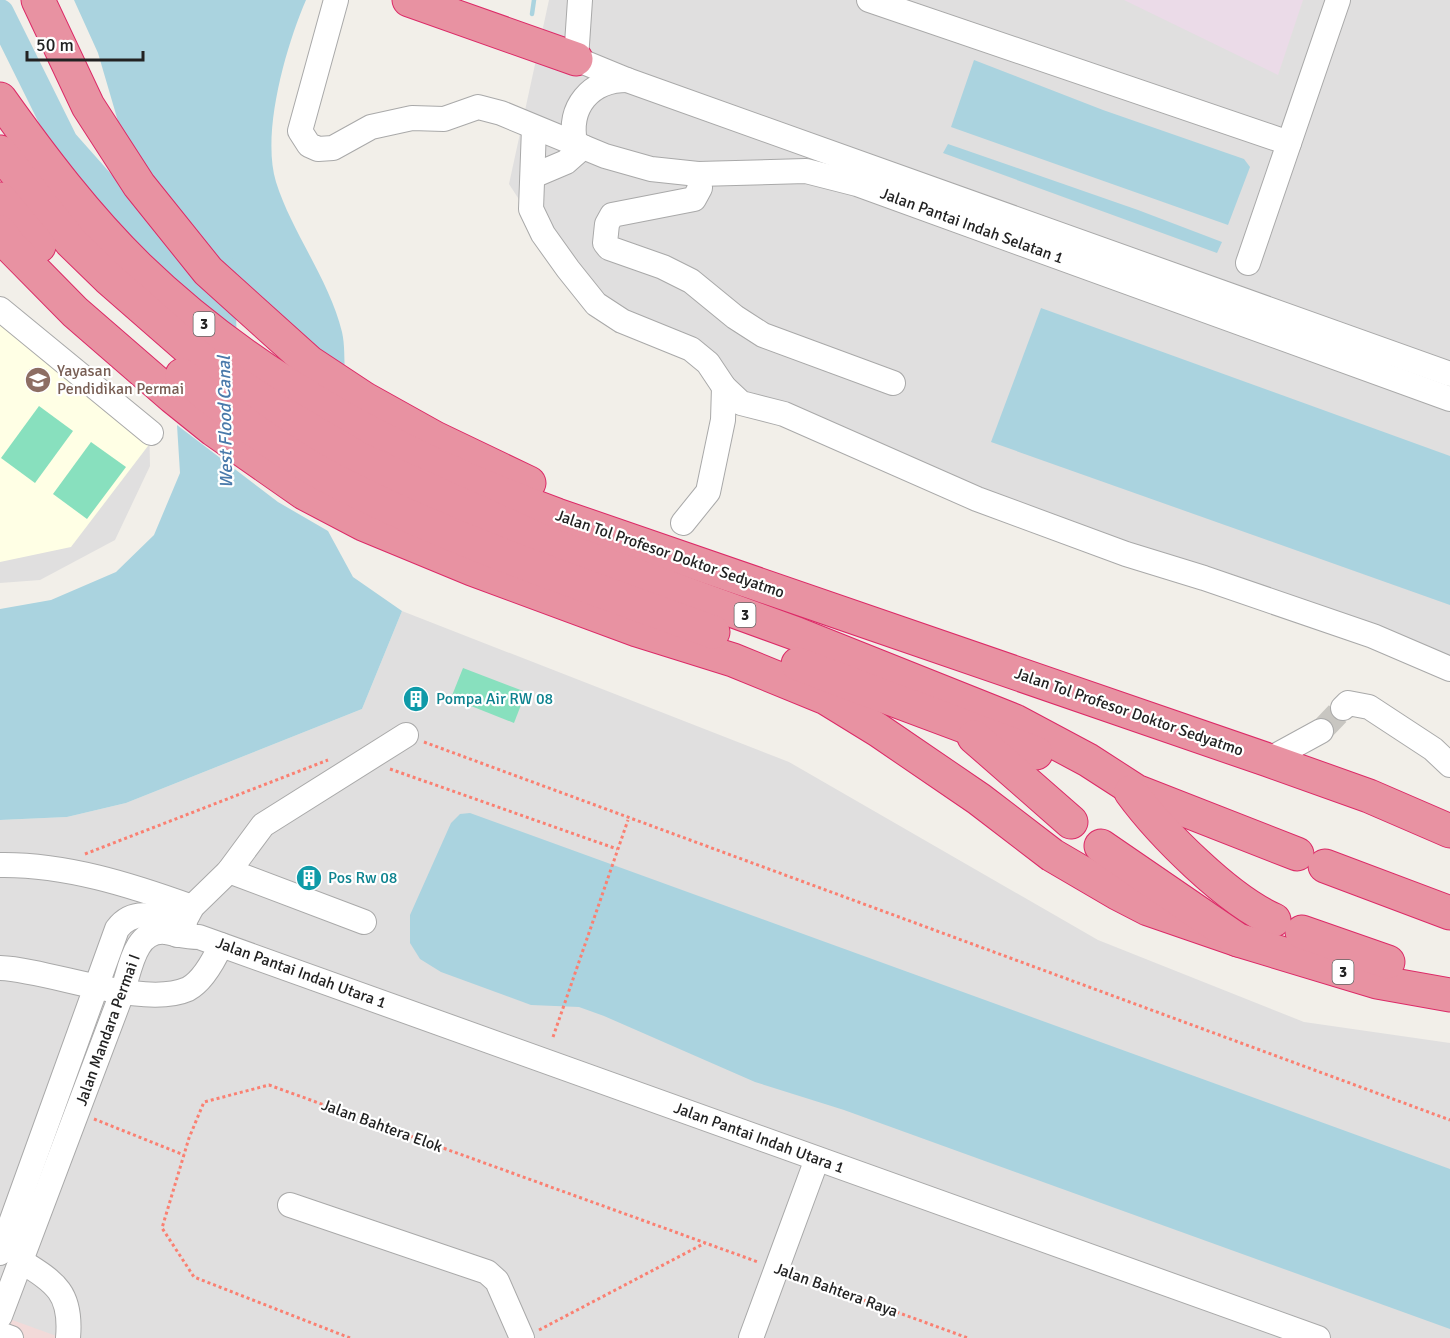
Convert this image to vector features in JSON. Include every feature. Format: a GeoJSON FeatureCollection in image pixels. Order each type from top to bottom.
{"type":"FeatureCollection","features":[{"type":"Feature","properties":{"kind":"highway"},"geometry":{"type":"LineString","coordinates":[[38,0],[88,105],[139,185],[208,271],[309,362],[365,399],[429,449]]}},
{"type":"Feature","properties":{"kind":"highway"},"geometry":{"type":"LineString","coordinates":[[409,0],[577,51]]}},
{"type":"Feature","properties":{"kind":"highway","name":"3"},"geometry":{"type":"LineString","coordinates":[[0,99],[42,157],[88,213],[138,267],[208,327],[278,380],[337,416],[429,449]]}},
{"type":"Feature","properties":{"kind":"highway","name":"Jalan Tol Profesor Doktor Sedyatmo"},"geometry":{"type":"LineString","coordinates":[[0,152],[72,242],[115,284],[202,361],[278,411],[360,459],[552,545],[797,634],[1015,721],[1079,755],[1136,791],[1450,913]]}},
{"type":"Feature","properties":{"kind":"highway","name":"Jalan Tol Profesor Doktor Sedyatmo"},"geometry":{"type":"LineString","coordinates":[[0,199],[40,248],[79,286],[168,364],[259,435],[331,478],[442,531],[959,724],[1124,783]]}},
{"type":"Feature","properties":{"kind":"highway"},"geometry":{"type":"LineString","coordinates":[[0,232],[9,245],[75,312],[173,397],[303,493],[363,524],[472,570],[637,630],[733,660],[826,698],[878,730],[979,799],[1052,855],[1108,888],[1149,909],[1238,940]]}},
{"type":"Feature","properties":{"kind":"highway","name":"Jalan Tol Profesor Doktor Sedyatmo"},"geometry":{"type":"LineString","coordinates":[[429,449],[584,511],[614,534],[1268,760],[1369,796],[1450,831]]}},
{"type":"Feature","properties":{"kind":"highway","name":"Jalan Tol Profesor Doktor Sedyatmo"},"geometry":{"type":"LineString","coordinates":[[959,724],[1071,822]]}},
{"type":"Feature","properties":{"kind":"highway"},"geometry":{"type":"LineString","coordinates":[[1124,783],[1143,808],[1208,872],[1257,913],[1348,950],[1450,980]]}},
{"type":"Feature","properties":{"kind":"highway","name":"3"},"geometry":{"type":"LineString","coordinates":[[1101,846],[1238,940],[1377,982],[1450,995]]}},
{"type":"Feature","properties":{"kind":"street","name":"Jalan Pantai Indah Selatan 1"},"geometry":{"type":"LineString","coordinates":[[336,0],[311,93],[302,116],[300,131],[309,145],[318,149],[333,148],[371,127],[412,118],[444,119],[478,107],[501,113],[534,128],[639,166],[698,174],[806,171],[857,184],[1450,399]]}},
{"type":"Feature","properties":{"kind":"street"},"geometry":{"type":"LineString","coordinates":[[577,51],[580,0]]}},
{"type":"Feature","properties":{"kind":"street"},"geometry":{"type":"LineString","coordinates":[[869,0],[1289,143]]}},
{"type":"Feature","properties":{"kind":"street"},"geometry":{"type":"LineString","coordinates":[[1248,262],[1338,0]]}},
{"type":"Feature","properties":{"kind":"street","name":"Jalan Pantai Indah Selatan 1"},"geometry":{"type":"LineString","coordinates":[[577,51],[627,80],[1450,374]]}},
{"type":"Feature","properties":{"kind":"street"},"geometry":{"type":"LineString","coordinates":[[533,176],[566,162],[579,145],[573,119],[584,97],[603,83],[627,80]]}},
{"type":"Feature","properties":{"kind":"street"},"geometry":{"type":"LineString","coordinates":[[534,128],[531,209],[543,234],[596,304],[622,321],[691,349],[708,363],[724,387],[741,403],[784,414],[977,499],[1126,554],[1373,636],[1450,669]]}},
{"type":"Feature","properties":{"kind":"street"},"geometry":{"type":"LineString","coordinates":[[698,174],[700,188],[694,199],[612,215],[607,224],[605,243],[609,248],[663,267],[691,281],[735,317],[763,334],[893,383]]}},
{"type":"Feature","properties":{"kind":"street"},"geometry":{"type":"LineString","coordinates":[[0,309],[151,433]]}},
{"type":"Feature","properties":{"kind":"street"},"geometry":{"type":"LineString","coordinates":[[683,522],[708,492],[723,420],[724,387]]}},
{"type":"Feature","properties":{"kind":"street"},"geometry":{"type":"LineString","coordinates":[[1343,708],[1348,703],[1369,707],[1433,749],[1450,765]]}},
{"type":"Feature","properties":{"kind":"street"},"geometry":{"type":"LineString","coordinates":[[1268,760],[1321,731]]}},
{"type":"Feature","properties":{"kind":"street"},"geometry":{"type":"LineString","coordinates":[[194,930],[229,871],[263,825],[368,762],[406,735]]}},
{"type":"Feature","properties":{"kind":"street"},"geometry":{"type":"LineString","coordinates":[[0,865],[27,864],[102,879],[194,930],[211,965],[190,988],[175,993],[122,993],[96,985],[2,973]]}},
{"type":"Feature","properties":{"kind":"street"},"geometry":{"type":"LineString","coordinates":[[229,871],[364,922]]}},
{"type":"Feature","properties":{"kind":"street","name":"Jalan Mandara Permai I"},"geometry":{"type":"LineString","coordinates":[[0,1316],[10,1257],[96,985],[117,929],[131,916],[142,915],[194,930]]}},
{"type":"Feature","properties":{"kind":"street","name":"Jalan Mandara Permai I"},"geometry":{"type":"LineString","coordinates":[[10,1257],[78,1112],[137,947],[144,938],[152,933],[194,930]]}},
{"type":"Feature","properties":{"kind":"street","name":"Jalan Pantai Indah Utara 1"},"geometry":{"type":"LineString","coordinates":[[194,930],[1318,1338]]}},
{"type":"Feature","properties":{"kind":"street"},"geometry":{"type":"LineString","coordinates":[[751,1338],[817,1158]]}},
{"type":"Feature","properties":{"kind":"street"},"geometry":{"type":"LineString","coordinates":[[290,1205],[487,1272],[497,1281],[528,1335]]}},
{"type":"Feature","properties":{"kind":"street"},"geometry":{"type":"LineString","coordinates":[[10,1257],[54,1282],[70,1314],[68,1338]]}},
{"type":"Feature","properties":{"kind":"street"},"geometry":{"type":"LineString","coordinates":[[0,1334],[11,1338]]}},
{"type":"Feature","properties":{"kind":"path"},"geometry":{"type":"LineString","coordinates":[[406,735],[628,819],[1450,1120]]}},
{"type":"Feature","properties":{"kind":"path"},"geometry":{"type":"LineString","coordinates":[[78,855],[332,758]]}},
{"type":"Feature","properties":{"kind":"path"},"geometry":{"type":"LineString","coordinates":[[368,762],[617,849]]}},
{"type":"Feature","properties":{"kind":"path"},"geometry":{"type":"LineString","coordinates":[[553,1036],[628,819]]}},
{"type":"Feature","properties":{"kind":"path","name":"Jalan Bahtera Elok"},"geometry":{"type":"LineString","coordinates":[[350,1338],[194,1277],[162,1228],[184,1155],[204,1102],[269,1085],[705,1243]]}},
{"type":"Feature","properties":{"kind":"path"},"geometry":{"type":"LineString","coordinates":[[78,1112],[184,1155]]}},
{"type":"Feature","properties":{"kind":"path"},"geometry":{"type":"LineString","coordinates":[[528,1335],[705,1243]]}},
{"type":"Feature","properties":{"kind":"path","name":"Jalan Bahtera Raya"},"geometry":{"type":"LineString","coordinates":[[705,1243],[968,1338]]}},
{"type":"Feature","properties":{"kind":"shaded area"},"geometry":{"type":"Polygon","coordinates":[[[549,0],[1450,0],[1450,664],[720,399],[692,360],[590,309],[509,184],[549,0]]]}},
{"type":"Feature","properties":{"kind":"shaded area"},"geometry":{"type":"Polygon","coordinates":[[[1124,0],[1303,0],[1278,75],[1124,0]]]}},
{"type":"Feature","properties":{"kind":"shaded area","name":"Yayasan Pendidikan Permai"},"geometry":{"type":"Polygon","coordinates":[[[0,297],[42,337],[149,418],[150,466],[115,540],[40,580],[0,583],[0,297]]]}},
{"type":"Feature","properties":{"kind":"shaded area","name":"Yayasan Pendidikan Permai"},"geometry":{"type":"Polygon","coordinates":[[[0,318],[151,442],[71,547],[0,562],[0,318]]]}},
{"type":"Feature","properties":{"kind":"shaded area"},"geometry":{"type":"Polygon","coordinates":[[[402,611],[789,762],[1098,940],[1304,1022],[1450,1043],[1450,1338],[0,1338],[0,820],[67,817],[126,803],[362,709],[402,611]]]}},
{"type":"Feature","properties":{"kind":"shaded area"},"geometry":{"type":"Polygon","coordinates":[[[4,1317],[62,1338],[0,1338],[4,1317]]]}},
{"type":"Feature","properties":{"kind":"green space"},"geometry":{"type":"Polygon","coordinates":[[[39,406],[73,431],[35,483],[1,458],[39,406]]]}},
{"type":"Feature","properties":{"kind":"green space"},"geometry":{"type":"Polygon","coordinates":[[[91,442],[126,467],[87,519],[53,494],[91,442]]]}},
{"type":"Feature","properties":{"kind":"green space"},"geometry":{"type":"Polygon","coordinates":[[[463,668],[526,692],[514,723],[451,698],[463,668]]]}},
{"type":"Feature","properties":{"kind":"water"},"geometry":{"type":"Polygon","coordinates":[[[74,0],[306,0],[291,41],[278,90],[272,139],[272,162],[276,182],[291,220],[320,275],[336,312],[343,337],[345,373],[209,263],[127,152],[98,53],[74,0]]]}},
{"type":"Feature","properties":{"kind":"water"},"geometry":{"type":"Polygon","coordinates":[[[974,60],[1103,110],[1244,159],[1250,167],[1228,225],[951,127],[974,60]]]}},
{"type":"Feature","properties":{"kind":"water"},"geometry":{"type":"Polygon","coordinates":[[[948,144],[1138,210],[1222,242],[1217,253],[943,153],[948,144]]]}},
{"type":"Feature","properties":{"kind":"water"},"geometry":{"type":"Polygon","coordinates":[[[1041,308],[1450,456],[1450,605],[991,442],[1041,308]]]}},
{"type":"Feature","properties":{"kind":"water"},"geometry":{"type":"Polygon","coordinates":[[[177,425],[278,502],[328,531],[353,577],[402,611],[362,709],[126,803],[67,817],[0,820],[0,609],[51,600],[116,572],[154,535],[180,473],[177,425]]]}},
{"type":"Feature","properties":{"kind":"water"},"geometry":{"type":"Polygon","coordinates":[[[470,813],[1450,1169],[1450,1329],[844,1110],[755,1082],[579,1007],[531,1005],[441,972],[420,959],[410,943],[410,915],[451,823],[460,814],[470,813]]]}},
{"type":"Feature","properties":{"kind":"waterway"},"geometry":{"type":"LineString","coordinates":[[532,14],[534,0]]}},
{"type":"Feature","properties":{"kind":"waterway"},"geometry":{"type":"LineString","coordinates":[[0,13],[64,142],[222,320]]}},
{"type":"Feature","properties":{"kind":"waterway","name":"West Flood Canal"},"geometry":{"type":"LineString","coordinates":[[221,266],[223,355]]}},
{"type":"Feature","properties":{"kind":"tunnel"},"geometry":{"type":"LineString","coordinates":[[1321,731],[1343,708]]}},
{"type":"Feature","properties":{"kind":"place","name":"Yayasan Pendidikan Permai"},"geometry":{"type":"Point","coordinates":[38,380]}},
{"type":"Feature","properties":{"kind":"place","name":"Pompa Air RW 08"},"geometry":{"type":"Point","coordinates":[416,699]}},
{"type":"Feature","properties":{"kind":"place","name":"Pos Rw 08"},"geometry":{"type":"Point","coordinates":[309,878]}}]}
